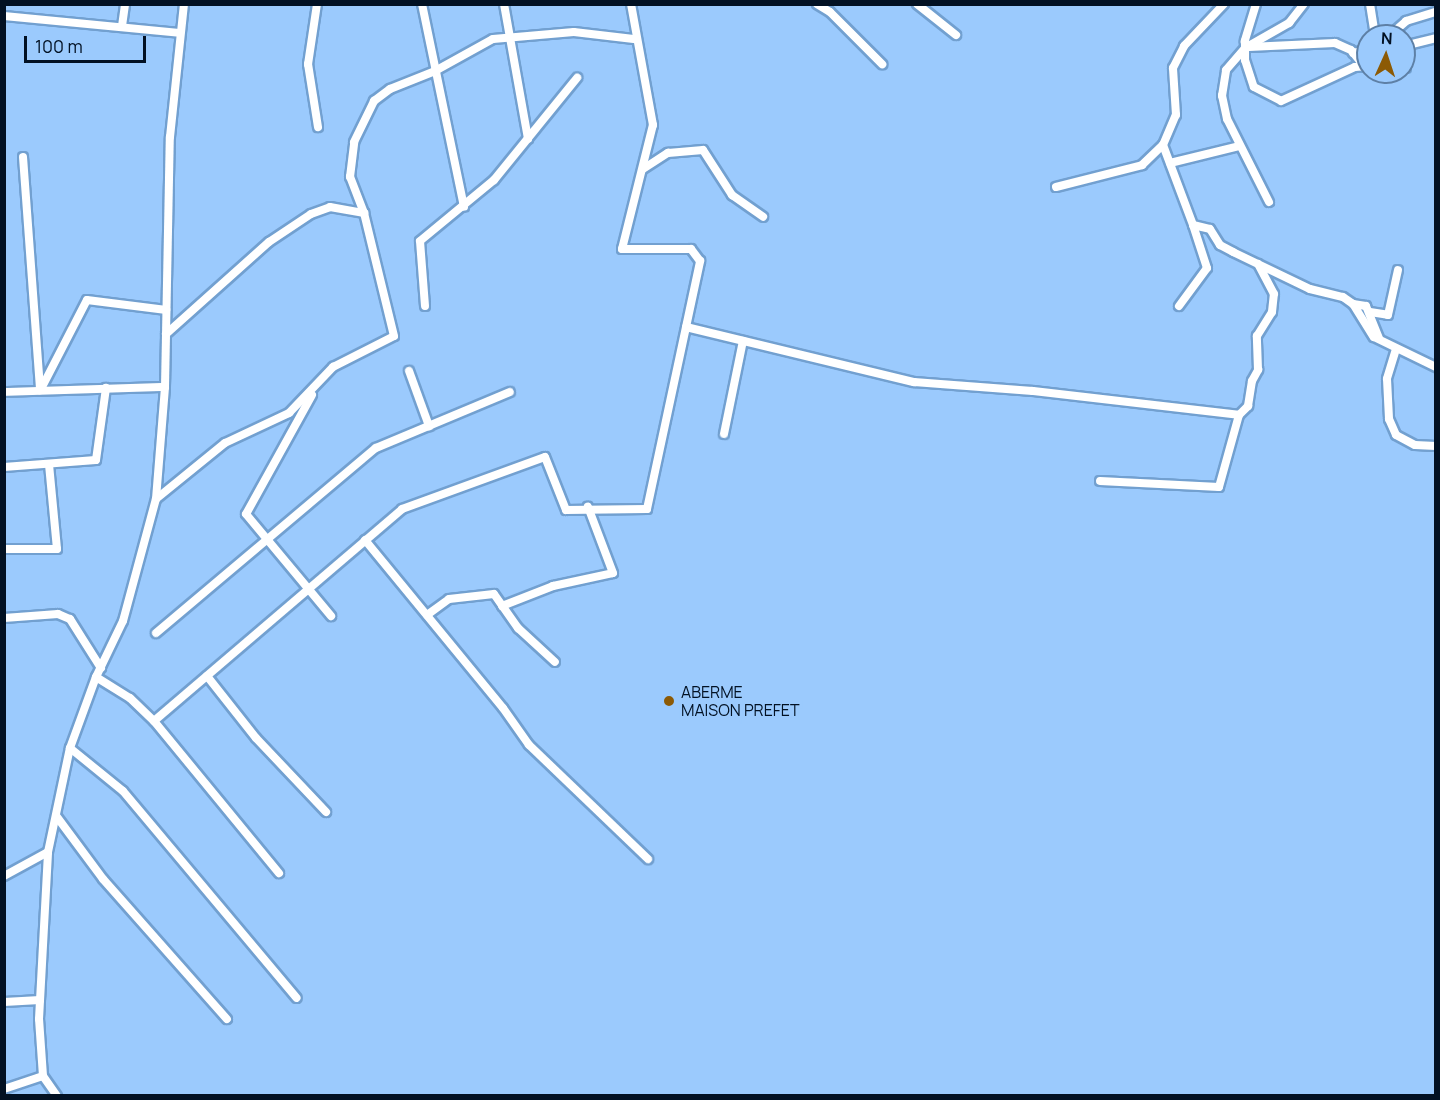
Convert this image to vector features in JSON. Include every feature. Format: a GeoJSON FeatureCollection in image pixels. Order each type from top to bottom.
{"type":"FeatureCollection","features":[{"type":"Feature","properties":{"kind":"street"},"geometry":{"type":"LineString","coordinates":[[122,26],[125,4]]}},
{"type":"Feature","properties":{"kind":"street"},"geometry":{"type":"LineString","coordinates":[[57,1095],[43,1076],[40,1000],[48,852],[70,748],[96,677],[123,621],[156,499],[165,387],[170,137],[179,33],[184,4]]}},
{"type":"Feature","properties":{"kind":"street"},"geometry":{"type":"LineString","coordinates":[[317,4],[308,64],[318,127]]}},
{"type":"Feature","properties":{"kind":"street"},"geometry":{"type":"LineString","coordinates":[[422,4],[464,207]]}},
{"type":"Feature","properties":{"kind":"street"},"geometry":{"type":"LineString","coordinates":[[504,4],[528,139]]}},
{"type":"Feature","properties":{"kind":"street"},"geometry":{"type":"LineString","coordinates":[[154,721],[402,509],[545,457],[567,510],[588,507],[647,509],[699,261],[691,249],[622,249],[653,124],[634,39],[631,4]]}},
{"type":"Feature","properties":{"kind":"street"},"geometry":{"type":"LineString","coordinates":[[817,4],[830,12],[882,64]]}},
{"type":"Feature","properties":{"kind":"street"},"geometry":{"type":"LineString","coordinates":[[917,4],[956,35]]}},
{"type":"Feature","properties":{"kind":"street"},"geometry":{"type":"LineString","coordinates":[[1056,187],[1143,165],[1163,145],[1176,116],[1173,68],[1184,46],[1224,4]]}},
{"type":"Feature","properties":{"kind":"street"},"geometry":{"type":"LineString","coordinates":[[1256,4],[1245,48],[1254,87],[1281,101],[1356,67]]}},
{"type":"Feature","properties":{"kind":"street"},"geometry":{"type":"LineString","coordinates":[[1269,202],[1239,146],[1222,96],[1226,70],[1245,48],[1289,23],[1304,4]]}},
{"type":"Feature","properties":{"kind":"street"},"geometry":{"type":"LineString","coordinates":[[1370,4],[1374,24]]}},
{"type":"Feature","properties":{"kind":"street"},"geometry":{"type":"LineString","coordinates":[[1403,24],[1436,12]]}},
{"type":"Feature","properties":{"kind":"street"},"geometry":{"type":"LineString","coordinates":[[4,16],[179,33]]}},
{"type":"Feature","properties":{"kind":"street"},"geometry":{"type":"LineString","coordinates":[[331,616],[246,514],[315,390],[333,368],[394,336],[364,213],[350,177],[354,142],[362,120],[374,101],[390,89],[435,71],[477,45],[508,35],[574,32],[634,39]]}},
{"type":"Feature","properties":{"kind":"street"},"geometry":{"type":"LineString","coordinates":[[1416,43],[1436,38]]}},
{"type":"Feature","properties":{"kind":"street"},"geometry":{"type":"LineString","coordinates":[[1245,48],[1335,43],[1356,56]]}},
{"type":"Feature","properties":{"kind":"street"},"geometry":{"type":"LineString","coordinates":[[425,306],[420,241],[464,207],[528,139],[577,78]]}},
{"type":"Feature","properties":{"kind":"street"},"geometry":{"type":"LineString","coordinates":[[1163,145],[1207,268],[1179,306]]}},
{"type":"Feature","properties":{"kind":"street"},"geometry":{"type":"LineString","coordinates":[[1170,164],[1239,146]]}},
{"type":"Feature","properties":{"kind":"street"},"geometry":{"type":"LineString","coordinates":[[643,169],[668,153],[703,150],[732,195],[763,217]]}},
{"type":"Feature","properties":{"kind":"street"},"geometry":{"type":"LineString","coordinates":[[23,157],[40,390]]}},
{"type":"Feature","properties":{"kind":"street"},"geometry":{"type":"LineString","coordinates":[[166,334],[268,242],[311,214],[330,207],[364,213]]}},
{"type":"Feature","properties":{"kind":"street"},"geometry":{"type":"LineString","coordinates":[[1193,225],[1210,229],[1220,245],[1310,289],[1329,291],[1353,304],[1365,306],[1370,312],[1381,342]]}},
{"type":"Feature","properties":{"kind":"street"},"geometry":{"type":"LineString","coordinates":[[1101,481],[1219,487],[1239,415],[1248,406],[1252,381],[1258,370],[1257,336],[1272,312],[1274,294],[1258,264]]}},
{"type":"Feature","properties":{"kind":"street"},"geometry":{"type":"LineString","coordinates":[[1370,312],[1388,315],[1398,270]]}},
{"type":"Feature","properties":{"kind":"street"},"geometry":{"type":"LineString","coordinates":[[40,390],[87,300],[166,310]]}},
{"type":"Feature","properties":{"kind":"street"},"geometry":{"type":"LineString","coordinates":[[1353,304],[1367,330],[1381,342],[1436,367]]}},
{"type":"Feature","properties":{"kind":"street"},"geometry":{"type":"LineString","coordinates":[[686,327],[914,382],[1033,391],[1239,415]]}},
{"type":"Feature","properties":{"kind":"street"},"geometry":{"type":"LineString","coordinates":[[724,435],[743,341]]}},
{"type":"Feature","properties":{"kind":"street"},"geometry":{"type":"LineString","coordinates":[[1396,349],[1387,379],[1389,419],[1396,435],[1415,445],[1436,446]]}},
{"type":"Feature","properties":{"kind":"street"},"geometry":{"type":"LineString","coordinates":[[409,371],[429,426]]}},
{"type":"Feature","properties":{"kind":"street"},"geometry":{"type":"LineString","coordinates":[[4,392],[165,387]]}},
{"type":"Feature","properties":{"kind":"street"},"geometry":{"type":"LineString","coordinates":[[4,467],[96,460],[106,388]]}},
{"type":"Feature","properties":{"kind":"street"},"geometry":{"type":"LineString","coordinates":[[156,499],[225,443],[283,417],[315,390]]}},
{"type":"Feature","properties":{"kind":"street"},"geometry":{"type":"LineString","coordinates":[[156,633],[265,537],[376,448],[510,392]]}},
{"type":"Feature","properties":{"kind":"street"},"geometry":{"type":"LineString","coordinates":[[4,549],[57,549],[49,464]]}},
{"type":"Feature","properties":{"kind":"street"},"geometry":{"type":"LineString","coordinates":[[502,606],[553,586],[613,573],[588,507]]}},
{"type":"Feature","properties":{"kind":"street"},"geometry":{"type":"LineString","coordinates":[[365,540],[544,763],[648,858]]}},
{"type":"Feature","properties":{"kind":"street"},"geometry":{"type":"LineString","coordinates":[[427,615],[449,599],[494,594],[518,628],[555,662]]}},
{"type":"Feature","properties":{"kind":"street"},"geometry":{"type":"LineString","coordinates":[[4,618],[58,614],[70,619],[100,668]]}},
{"type":"Feature","properties":{"kind":"street"},"geometry":{"type":"LineString","coordinates":[[207,676],[256,738],[326,812]]}},
{"type":"Feature","properties":{"kind":"street"},"geometry":{"type":"LineString","coordinates":[[96,677],[130,698],[154,721],[279,873]]}},
{"type":"Feature","properties":{"kind":"street"},"geometry":{"type":"LineString","coordinates":[[70,748],[123,791],[297,998]]}},
{"type":"Feature","properties":{"kind":"street"},"geometry":{"type":"LineString","coordinates":[[57,817],[103,879],[227,1018]]}},
{"type":"Feature","properties":{"kind":"street"},"geometry":{"type":"LineString","coordinates":[[4,876],[48,852]]}},
{"type":"Feature","properties":{"kind":"street"},"geometry":{"type":"LineString","coordinates":[[4,1002],[40,1000]]}},
{"type":"Feature","properties":{"kind":"street"},"geometry":{"type":"LineString","coordinates":[[4,1089],[43,1076]]}},
{"type":"Feature","properties":{"kind":"place","name":"ABERME MAISON PREFET"},"geometry":{"type":"Point","coordinates":[669,701]}}]}
